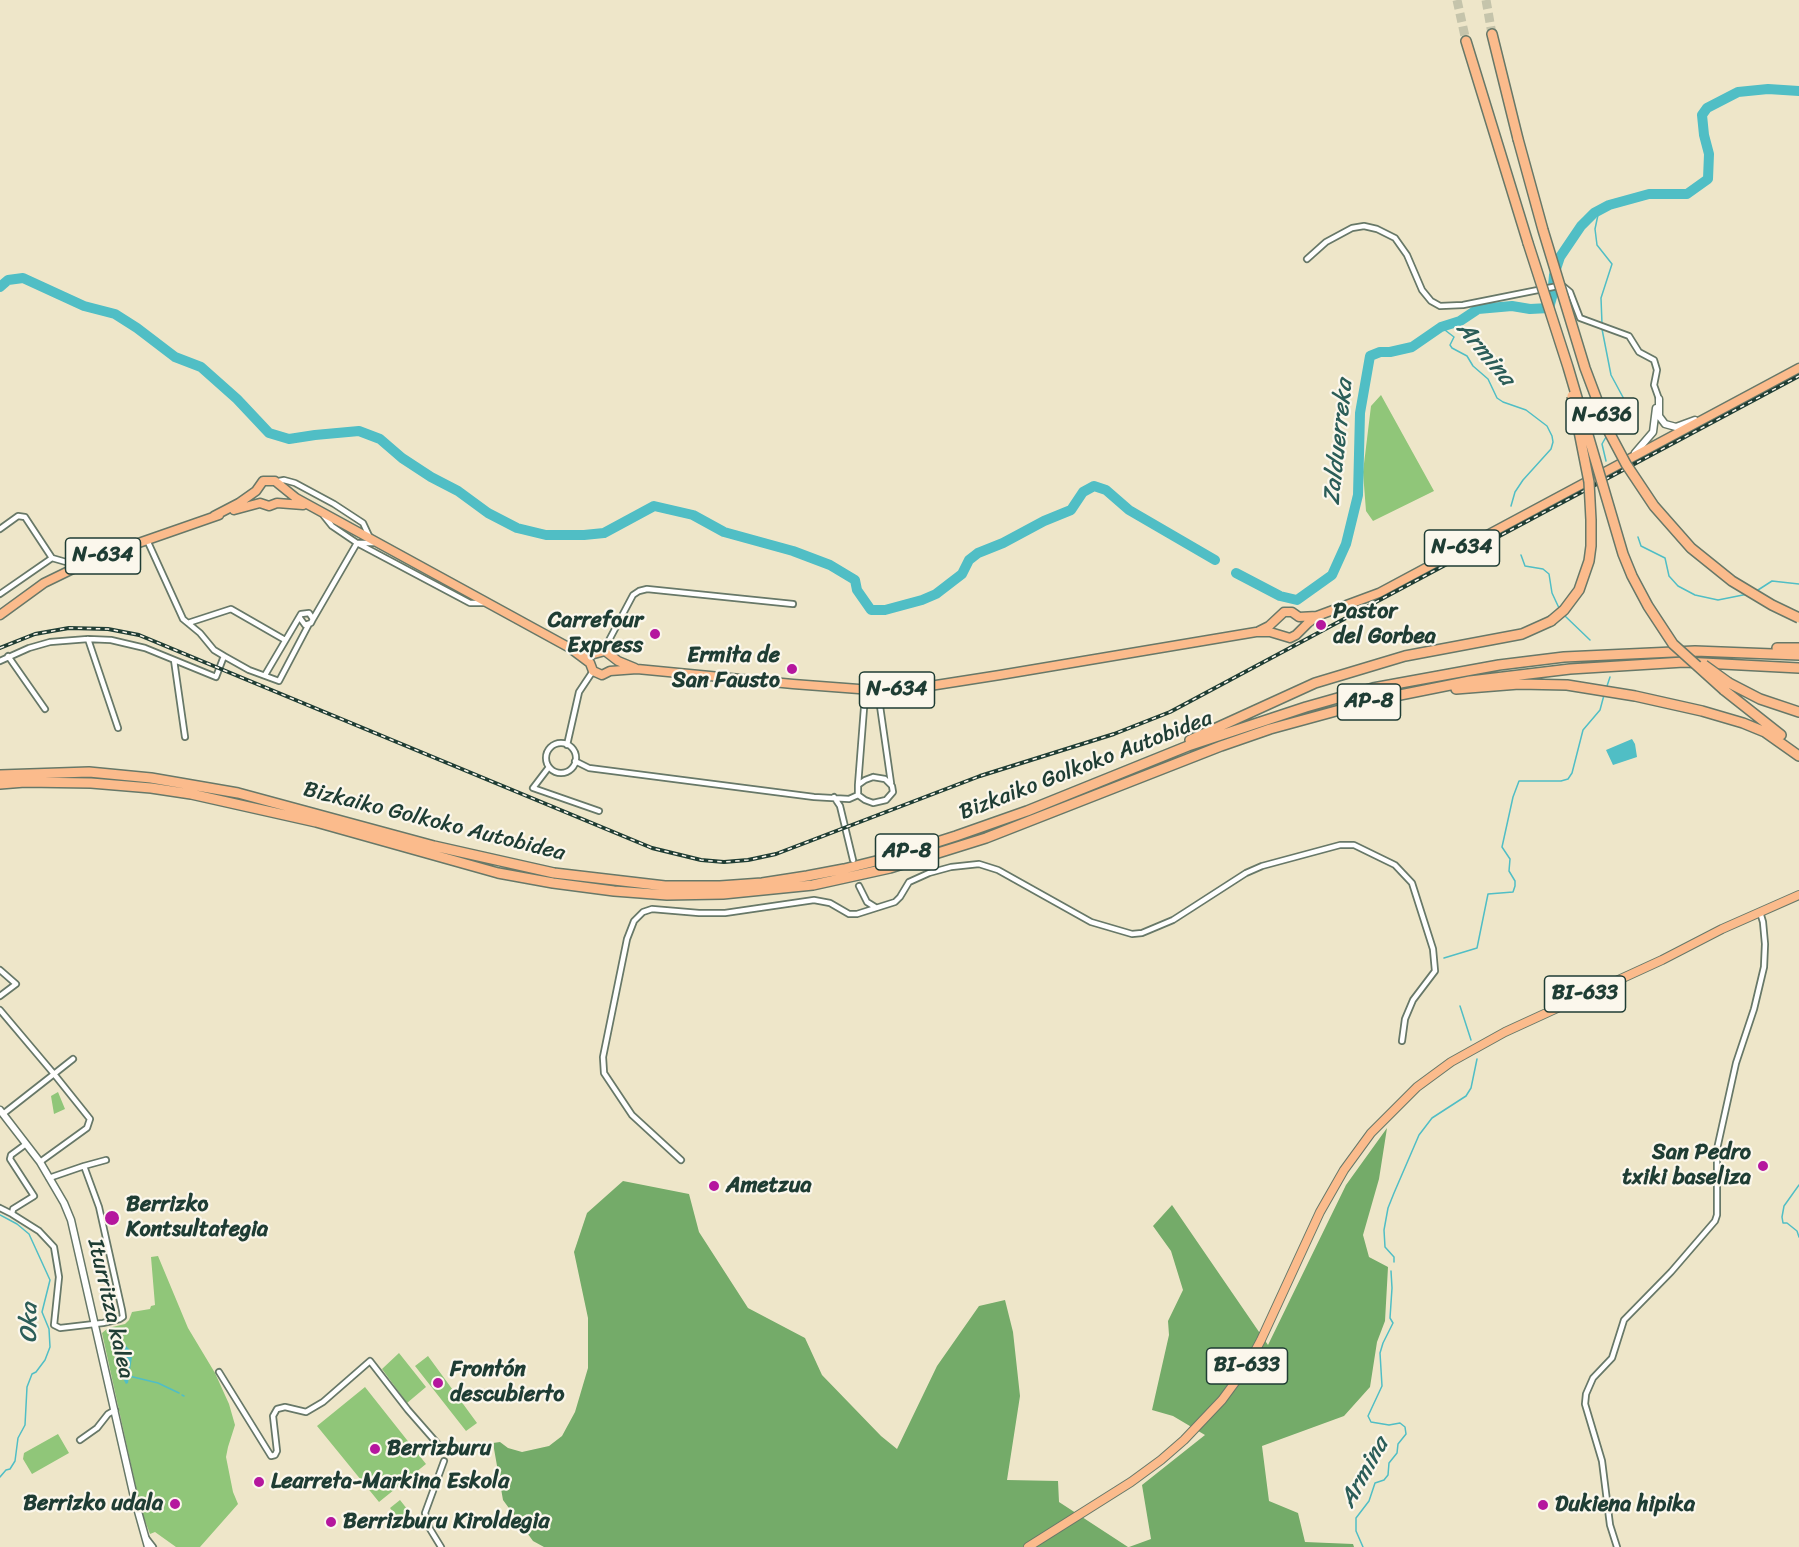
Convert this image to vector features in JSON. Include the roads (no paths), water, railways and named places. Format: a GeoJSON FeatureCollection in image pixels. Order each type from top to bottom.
{"type":"FeatureCollection","features":[{"type":"Feature","properties":{"kind":"highway","name":"N-636"},"geometry":{"type":"LineString","coordinates":[[1492,34],[1543,230],[1585,368],[1609,432],[1626,464],[1654,506],[1691,548],[1732,581],[1799,618]]}},
{"type":"Feature","properties":{"kind":"highway"},"geometry":{"type":"LineString","coordinates":[[1466,41],[1568,367],[1623,554],[1639,590],[1673,644],[1727,686],[1771,729],[1799,748]]}},
{"type":"Feature","properties":{"kind":"highway"},"geometry":{"type":"LineString","coordinates":[[1122,771],[1315,683],[1405,656],[1522,634],[1551,621],[1564,610],[1579,590],[1589,561],[1592,520],[1589,482],[1573,410],[1568,367]]}},
{"type":"Feature","properties":{"kind":"highway","name":"N-634"},"geometry":{"type":"LineString","coordinates":[[214,516],[256,491],[259,484],[267,480],[275,481],[317,510],[570,648],[602,675],[610,671],[637,669],[885,691],[918,688],[1256,632],[1280,634],[1286,638],[1293,637],[1317,616],[1378,593],[1799,368]]}},
{"type":"Feature","properties":{"kind":"highway"},"geometry":{"type":"LineString","coordinates":[[277,503],[282,495],[280,486]]}},
{"type":"Feature","properties":{"kind":"highway"},"geometry":{"type":"LineString","coordinates":[[256,491],[260,503]]}},
{"type":"Feature","properties":{"kind":"highway","name":"N-634"},"geometry":{"type":"LineString","coordinates":[[0,615],[44,583],[107,554],[214,516],[260,503],[269,506],[277,503],[293,503],[317,510]]}},
{"type":"Feature","properties":{"kind":"highway","name":"N-634"},"geometry":{"type":"LineString","coordinates":[[1256,632],[1269,626],[1281,614],[1288,612],[1299,616],[1317,616]]}},
{"type":"Feature","properties":{"kind":"highway"},"geometry":{"type":"LineString","coordinates":[[1299,616],[1302,623],[1301,630]]}},
{"type":"Feature","properties":{"kind":"highway"},"geometry":{"type":"LineString","coordinates":[[1277,618],[1276,627],[1280,634]]}},
{"type":"Feature","properties":{"kind":"highway"},"geometry":{"type":"LineString","coordinates":[[1630,653],[1733,647],[1799,648]]}},
{"type":"Feature","properties":{"kind":"highway","name":"N-634"},"geometry":{"type":"LineString","coordinates":[[570,648],[594,654],[605,651],[618,661],[637,669]]}},
{"type":"Feature","properties":{"kind":"highway","name":"Bizkaiko Golkoko Autobidea"},"geometry":{"type":"LineString","coordinates":[[0,775],[89,772],[151,778],[278,803],[497,862],[554,873],[665,886],[720,886],[844,869],[956,837],[1027,811],[1122,771],[1238,729],[1373,688],[1500,664],[1630,653],[1695,651],[1799,655]]}},
{"type":"Feature","properties":{"kind":"highway"},"geometry":{"type":"LineString","coordinates":[[591,667],[594,654]]}},
{"type":"Feature","properties":{"kind":"highway"},"geometry":{"type":"LineString","coordinates":[[610,671],[614,661],[611,656]]}},
{"type":"Feature","properties":{"kind":"highway","name":"Bizkaiko Golkoko Autobidea"},"geometry":{"type":"LineString","coordinates":[[0,784],[91,783],[181,792],[316,822],[498,873],[614,891],[667,895],[723,894],[813,885],[890,868],[986,838],[1194,756],[1270,729],[1380,699],[1506,676],[1612,666],[1683,663],[1799,668]]}},
{"type":"Feature","properties":{"kind":"highway"},"geometry":{"type":"LineString","coordinates":[[1433,689],[1519,684],[1596,688],[1728,718],[1765,732],[1799,756]]}},
{"type":"Feature","properties":{"kind":"highway"},"geometry":{"type":"LineString","coordinates":[[1727,686],[1799,712]]}},
{"type":"Feature","properties":{"kind":"main road","name":"BI-633"},"geometry":{"type":"LineString","coordinates":[[1028,1547],[1131,1482],[1161,1460],[1184,1440],[1222,1400],[1247,1366],[1261,1340],[1320,1212],[1344,1170],[1371,1133],[1417,1087],[1451,1062],[1480,1045],[1799,895]]}},
{"type":"Feature","properties":{"kind":"street"},"geometry":{"type":"LineString","coordinates":[[1307,259],[1326,242],[1352,228],[1364,226],[1377,229],[1395,238],[1407,255],[1422,290],[1431,301],[1440,306],[1464,305],[1558,286],[1568,290],[1578,316],[1588,322],[1629,336],[1639,352],[1654,360],[1657,366],[1654,385],[1659,399],[1660,419],[1665,424],[1673,427],[1729,406]]}},
{"type":"Feature","properties":{"kind":"street"},"geometry":{"type":"LineString","coordinates":[[1633,455],[1653,432],[1659,399]]}},
{"type":"Feature","properties":{"kind":"street"},"geometry":{"type":"LineString","coordinates":[[147,540],[183,619],[214,650],[249,670],[279,681],[357,543],[374,540],[363,523],[334,504],[295,483],[279,481],[280,486]]}},
{"type":"Feature","properties":{"kind":"street"},"geometry":{"type":"LineString","coordinates":[[317,510],[332,525],[357,543],[470,603],[490,603]]}},
{"type":"Feature","properties":{"kind":"street"},"geometry":{"type":"LineString","coordinates":[[0,529],[18,516],[25,517],[52,558],[66,562],[95,551],[104,551],[107,554]]}},
{"type":"Feature","properties":{"kind":"street"},"geometry":{"type":"LineString","coordinates":[[0,594],[52,558]]}},
{"type":"Feature","properties":{"kind":"street"},"geometry":{"type":"LineString","coordinates":[[608,644],[633,595],[647,589],[793,604]]}},
{"type":"Feature","properties":{"kind":"street"},"geometry":{"type":"LineString","coordinates":[[265,675],[303,613],[314,612],[320,606]]}},
{"type":"Feature","properties":{"kind":"street"},"geometry":{"type":"LineString","coordinates":[[188,623],[231,609],[285,640]]}},
{"type":"Feature","properties":{"kind":"street"},"geometry":{"type":"LineString","coordinates":[[309,613],[311,622]]}},
{"type":"Feature","properties":{"kind":"street"},"geometry":{"type":"LineString","coordinates":[[300,618],[303,624],[311,622]]}},
{"type":"Feature","properties":{"kind":"street"},"geometry":{"type":"LineString","coordinates":[[88,639],[118,728]]}},
{"type":"Feature","properties":{"kind":"street"},"geometry":{"type":"LineString","coordinates":[[0,661],[8,656],[50,642],[111,640],[128,643],[216,677],[225,656]]}},
{"type":"Feature","properties":{"kind":"street"},"geometry":{"type":"LineString","coordinates":[[8,656],[45,709]]}},
{"type":"Feature","properties":{"kind":"street"},"geometry":{"type":"LineString","coordinates":[[174,660],[185,737]]}},
{"type":"Feature","properties":{"kind":"street"},"geometry":{"type":"LineString","coordinates":[[567,745],[579,692],[591,667]]}},
{"type":"Feature","properties":{"kind":"street"},"geometry":{"type":"LineString","coordinates":[[864,708],[858,795],[865,801],[873,802],[886,800],[893,792],[880,706]]}},
{"type":"Feature","properties":{"kind":"street"},"geometry":{"type":"LineString","coordinates":[[557,743],[567,745],[574,751],[575,761],[566,772],[556,772],[549,766],[546,757],[549,748],[557,743]]}},
{"type":"Feature","properties":{"kind":"street"},"geometry":{"type":"LineString","coordinates":[[575,761],[588,768],[802,795],[849,799],[858,795]]}},
{"type":"Feature","properties":{"kind":"street"},"geometry":{"type":"LineString","coordinates":[[549,766],[532,788],[599,811]]}},
{"type":"Feature","properties":{"kind":"street"},"geometry":{"type":"LineString","coordinates":[[858,786],[873,777],[885,779],[891,783]]}},
{"type":"Feature","properties":{"kind":"street"},"geometry":{"type":"LineString","coordinates":[[834,797],[840,806],[853,860]]}},
{"type":"Feature","properties":{"kind":"street"},"geometry":{"type":"LineString","coordinates":[[841,814],[849,799]]}},
{"type":"Feature","properties":{"kind":"street"},"geometry":{"type":"LineString","coordinates":[[681,1160],[632,1115],[604,1073],[603,1057],[627,939],[634,921],[643,912],[652,909],[725,913],[814,900],[830,903],[849,914],[857,914],[895,902],[909,882],[929,873],[979,864],[998,870],[1091,922],[1132,934],[1142,933],[1173,920],[1246,873],[1262,866],[1340,845],[1354,845],[1395,865],[1412,883],[1433,950],[1435,971],[1413,1000],[1405,1020],[1402,1041]]}},
{"type":"Feature","properties":{"kind":"street"},"geometry":{"type":"LineString","coordinates":[[859,886],[867,902],[878,908]]}},
{"type":"Feature","properties":{"kind":"street"},"geometry":{"type":"LineString","coordinates":[[857,914],[867,902]]}},
{"type":"Feature","properties":{"kind":"street"},"geometry":{"type":"LineString","coordinates":[[1617,1547],[1609,1516],[1602,1461],[1586,1404],[1586,1394],[1593,1378],[1612,1358],[1624,1320],[1671,1272],[1715,1221],[1717,1215],[1717,1149],[1736,1063],[1754,1009],[1764,967],[1765,944],[1760,912]]}},
{"type":"Feature","properties":{"kind":"street"},"geometry":{"type":"LineString","coordinates":[[0,970],[16,984],[0,996]]}},
{"type":"Feature","properties":{"kind":"street"},"geometry":{"type":"LineString","coordinates":[[0,1010],[90,1119],[87,1128],[40,1162]]}},
{"type":"Feature","properties":{"kind":"street"},"geometry":{"type":"LineString","coordinates":[[2,1112],[73,1059]]}},
{"type":"Feature","properties":{"kind":"street","name":"Iturritza kalea"},"geometry":{"type":"LineString","coordinates":[[2,1112],[40,1162],[64,1203],[71,1220],[134,1497],[148,1547]]}},
{"type":"Feature","properties":{"kind":"street"},"geometry":{"type":"LineString","coordinates":[[12,1214],[13,1209],[34,1196],[10,1159],[11,1155],[26,1144]]}},
{"type":"Feature","properties":{"kind":"street"},"geometry":{"type":"LineString","coordinates":[[49,1178],[106,1160]]}},
{"type":"Feature","properties":{"kind":"street"},"geometry":{"type":"LineString","coordinates":[[0,1208],[39,1231],[54,1247],[59,1277],[54,1325],[60,1328],[95,1324],[123,1317],[99,1207],[84,1166]]}},
{"type":"Feature","properties":{"kind":"street"},"geometry":{"type":"LineString","coordinates":[[219,1372],[271,1456],[276,1455],[277,1451],[273,1416],[277,1409],[285,1407],[306,1412],[323,1402],[370,1360],[442,1450]]}},
{"type":"Feature","properties":{"kind":"street"},"geometry":{"type":"LineString","coordinates":[[80,1440],[97,1428],[108,1414],[115,1410]]}},
{"type":"Feature","properties":{"kind":"street"},"geometry":{"type":"LineString","coordinates":[[441,1547],[430,1529],[425,1513],[444,1461]]}},
{"type":"Feature","properties":{"kind":"street"},"geometry":{"type":"LineString","coordinates":[[146,1536],[153,1547]]}},
{"type":"Feature","properties":{"kind":"water"},"geometry":{"type":"Polygon","coordinates":[[[1632,739],[1637,757],[1613,765],[1606,750],[1632,739]]]}},
{"type":"Feature","properties":{"kind":"water"},"geometry":{"type":"Polygon","coordinates":[[[126,1346],[132,1352],[132,1357],[126,1384],[119,1371],[116,1358],[118,1350],[126,1346]]]}},
{"type":"Feature","properties":{"kind":"waterway","name":"Zalduerreka"},"geometry":{"type":"LineString","coordinates":[[1236,573],[1280,596],[1297,600],[1332,575],[1346,544],[1358,495],[1360,413],[1370,356],[1380,352],[1412,347],[1441,327],[1460,321],[1478,309],[1512,306],[1530,309],[1549,308],[1554,275],[1560,257],[1581,226],[1594,213],[1609,205],[1649,194],[1687,194],[1708,179],[1709,154],[1702,115],[1707,108],[1738,92],[1768,89],[1799,91]]}},
{"type":"Feature","properties":{"kind":"waterway"},"geometry":{"type":"LineString","coordinates":[[1599,210],[1595,229],[1597,245],[1612,264],[1601,298],[1602,324]]}},
{"type":"Feature","properties":{"kind":"waterway"},"geometry":{"type":"LineString","coordinates":[[0,287],[8,280],[23,278],[84,306],[115,314],[175,357],[201,367],[237,399],[269,433],[289,439],[359,431],[380,439],[402,458],[431,477],[458,491],[488,513],[517,528],[546,535],[584,535],[604,533],[654,506],[693,515],[724,532],[793,551],[830,565],[855,580],[857,590],[871,610],[885,610],[936,594],[962,574],[969,560],[978,553],[1071,510],[1083,492],[1094,486],[1106,490],[1129,510],[1215,560]]}},
{"type":"Feature","properties":{"kind":"waterway","name":"Armina"},"geometry":{"type":"LineString","coordinates":[[1441,327],[1454,337],[1450,345],[1452,348],[1467,356],[1473,366],[1488,379],[1497,398],[1526,410],[1547,426],[1552,436],[1551,449],[1523,480],[1515,492],[1511,506]]}},
{"type":"Feature","properties":{"kind":"waterway"},"geometry":{"type":"LineString","coordinates":[[1602,329],[1611,375],[1625,401],[1623,420],[1612,432]]}},
{"type":"Feature","properties":{"kind":"waterway"},"geometry":{"type":"LineString","coordinates":[[1606,437],[1602,444],[1606,461]]}},
{"type":"Feature","properties":{"kind":"waterway"},"geometry":{"type":"LineString","coordinates":[[1638,537],[1641,546],[1665,558],[1669,576],[1678,586],[1695,595],[1718,600],[1748,594]]}},
{"type":"Feature","properties":{"kind":"waterway","name":"Armina"},"geometry":{"type":"LineString","coordinates":[[1521,555],[1525,566],[1543,569],[1549,574],[1552,593],[1559,608]]}},
{"type":"Feature","properties":{"kind":"waterway"},"geometry":{"type":"LineString","coordinates":[[1758,590],[1772,581],[1799,584]]}},
{"type":"Feature","properties":{"kind":"waterway","name":"Armina"},"geometry":{"type":"LineString","coordinates":[[1565,616],[1590,640]]}},
{"type":"Feature","properties":{"kind":"waterway","name":"Armina"},"geometry":{"type":"LineString","coordinates":[[1607,686],[1610,677]]}},
{"type":"Feature","properties":{"kind":"waterway","name":"Armina"},"geometry":{"type":"LineString","coordinates":[[1444,958],[1477,948],[1488,894],[1513,892],[1515,881],[1509,871],[1510,859],[1502,847],[1513,797],[1519,781],[1568,779],[1572,773],[1583,730],[1600,710],[1604,695]]}},
{"type":"Feature","properties":{"kind":"waterway","name":"Armina"},"geometry":{"type":"LineString","coordinates":[[1460,1006],[1471,1040]]}},
{"type":"Feature","properties":{"kind":"waterway","name":"Armina"},"geometry":{"type":"LineString","coordinates":[[1394,1262],[1394,1257],[1385,1247],[1384,1230],[1388,1208],[1394,1193],[1419,1135],[1432,1118],[1466,1096],[1471,1088],[1477,1059]]}},
{"type":"Feature","properties":{"kind":"waterway"},"geometry":{"type":"LineString","coordinates":[[1799,1185],[1784,1206],[1782,1217],[1783,1223],[1787,1223],[1797,1231],[1799,1237]]}},
{"type":"Feature","properties":{"kind":"waterway","name":"Oka"},"geometry":{"type":"LineString","coordinates":[[0,1215],[29,1234],[50,1280],[42,1312],[49,1329],[50,1347],[45,1360],[32,1374],[27,1387],[25,1425],[18,1438],[15,1461],[10,1469],[0,1477]]}},
{"type":"Feature","properties":{"kind":"waterway","name":"Armina"},"geometry":{"type":"LineString","coordinates":[[1363,1547],[1356,1531],[1356,1518],[1369,1501],[1375,1483],[1384,1480],[1388,1475],[1389,1463],[1397,1453],[1398,1444],[1406,1434],[1405,1427],[1400,1423],[1389,1425],[1371,1422],[1368,1416],[1382,1386],[1380,1353],[1393,1323],[1390,1318],[1391,1271]]}},
{"type":"Feature","properties":{"kind":"waterway"},"geometry":{"type":"LineString","coordinates":[[129,1376],[158,1383],[179,1393]]}},
{"type":"Feature","properties":{"kind":"tunnel"},"geometry":{"type":"LineString","coordinates":[[1457,0],[1466,41]]}},
{"type":"Feature","properties":{"kind":"tunnel"},"geometry":{"type":"LineString","coordinates":[[1486,0],[1492,34]]}},
{"type":"Feature","properties":{"kind":"railway"},"geometry":{"type":"LineString","coordinates":[[0,648],[35,634],[69,628],[108,629],[139,635],[652,848],[701,860],[724,862],[748,860],[776,854],[980,776],[1114,734],[1170,712],[1799,376]]}},
{"type":"Feature","properties":{"kind":"place","name":"Pastor del Gorbea"},"geometry":{"type":"Point","coordinates":[1321,625]}},
{"type":"Feature","properties":{"kind":"place","name":"Carrefour Express"},"geometry":{"type":"Point","coordinates":[655,634]}},
{"type":"Feature","properties":{"kind":"place","name":"Ermita de San Fausto"},"geometry":{"type":"Point","coordinates":[792,669]}},
{"type":"Feature","properties":{"kind":"place","name":"San Pedro txiki baseliza"},"geometry":{"type":"Point","coordinates":[1763,1166]}},
{"type":"Feature","properties":{"kind":"place","name":"Ametzua"},"geometry":{"type":"Point","coordinates":[714,1186]}},
{"type":"Feature","properties":{"kind":"place","name":"Berrizko Kontsultategia"},"geometry":{"type":"Point","coordinates":[112,1218]}},
{"type":"Feature","properties":{"kind":"place","name":"Frontón descubierto"},"geometry":{"type":"Point","coordinates":[438,1383]}},
{"type":"Feature","properties":{"kind":"place","name":"Berrizburu"},"geometry":{"type":"Point","coordinates":[375,1449]}},
{"type":"Feature","properties":{"kind":"place","name":"Learreta-Markina Eskola"},"geometry":{"type":"Point","coordinates":[259,1482]}},
{"type":"Feature","properties":{"kind":"place","name":"Berrizko udala"},"geometry":{"type":"Point","coordinates":[175,1504]}},
{"type":"Feature","properties":{"kind":"place","name":"Dukiena hipika"},"geometry":{"type":"Point","coordinates":[1543,1505]}},
{"type":"Feature","properties":{"kind":"place","name":"Berrizburu Kiroldegia"},"geometry":{"type":"Point","coordinates":[331,1522]}}]}
